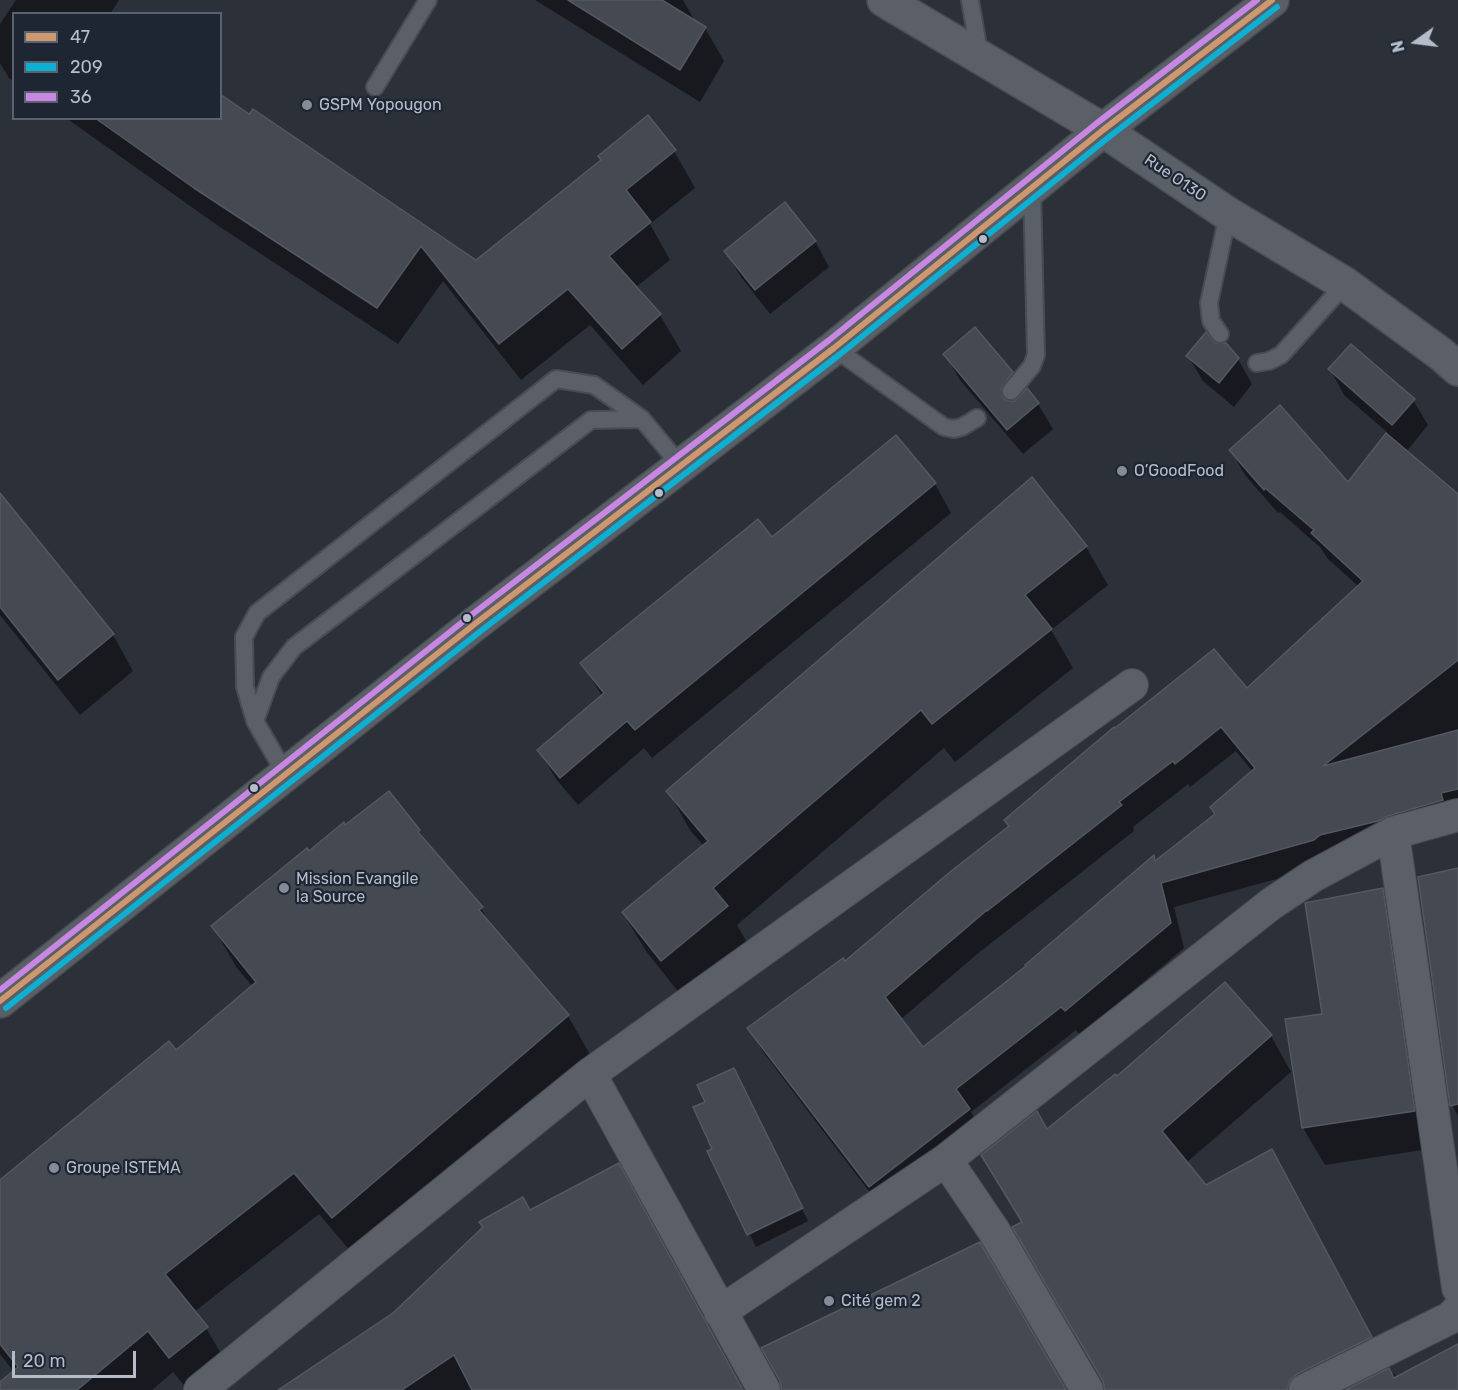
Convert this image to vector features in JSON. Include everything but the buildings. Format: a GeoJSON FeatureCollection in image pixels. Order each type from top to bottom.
{"type":"FeatureCollection","features":[{"type":"Feature","properties":{"kind":"main road"},"geometry":{"type":"LineString","coordinates":[[0,1001],[485,616],[834,348],[1103,130],[1272,0]]}},
{"type":"Feature","properties":{"kind":"street","name":"Rue O130"},"geometry":{"type":"LineString","coordinates":[[884,0],[1103,130],[1228,214],[1345,284],[1442,354],[1458,369]]}},
{"type":"Feature","properties":{"kind":"street"},"geometry":{"type":"LineString","coordinates":[[200,1390],[590,1074],[1132,685]]}},
{"type":"Feature","properties":{"kind":"street"},"geometry":{"type":"LineString","coordinates":[[720,1312],[946,1160],[1272,904],[1313,876],[1393,833],[1458,815]]}},
{"type":"Feature","properties":{"kind":"street"},"geometry":{"type":"LineString","coordinates":[[1393,833],[1458,1288]]}},
{"type":"Feature","properties":{"kind":"street"},"geometry":{"type":"LineString","coordinates":[[590,1074],[764,1390]]}},
{"type":"Feature","properties":{"kind":"street"},"geometry":{"type":"LineString","coordinates":[[946,1160],[994,1230],[1087,1390]]}},
{"type":"Feature","properties":{"kind":"street"},"geometry":{"type":"LineString","coordinates":[[1305,1390],[1449,1318],[1458,1310]]}},
{"type":"Feature","properties":{"kind":"lane"},"geometry":{"type":"LineString","coordinates":[[375,87],[428,0]]}},
{"type":"Feature","properties":{"kind":"lane"},"geometry":{"type":"LineString","coordinates":[[970,0],[980,59]]}},
{"type":"Feature","properties":{"kind":"lane"},"geometry":{"type":"LineString","coordinates":[[1011,391],[1032,366],[1036,355],[1032,187]]}},
{"type":"Feature","properties":{"kind":"lane"},"geometry":{"type":"LineString","coordinates":[[1220,334],[1211,321],[1209,303],[1228,214]]}},
{"type":"Feature","properties":{"kind":"lane"},"geometry":{"type":"LineString","coordinates":[[1257,363],[1269,361],[1281,354],[1345,284]]}},
{"type":"Feature","properties":{"kind":"lane"},"geometry":{"type":"LineString","coordinates":[[834,348],[944,427],[954,429],[962,427],[977,418]]}},
{"type":"Feature","properties":{"kind":"lane"},"geometry":{"type":"LineString","coordinates":[[286,775],[255,721],[245,687],[244,637],[257,614],[556,379],[594,385],[642,418],[680,465]]}},
{"type":"Feature","properties":{"kind":"lane"},"geometry":{"type":"LineString","coordinates":[[255,721],[271,677],[294,647],[591,420],[642,418]]}},
{"type":"Feature","properties":{"kind":"transit line","name":"36"},"geometry":{"type":"LineString","coordinates":[[0,990],[470,616],[828,341],[1097,123],[1257,0]]}},
{"type":"Feature","properties":{"kind":"transit line","name":"47"},"geometry":{"type":"LineString","coordinates":[[0,1001],[476,623],[834,348],[1103,130],[1272,0]]}},
{"type":"Feature","properties":{"kind":"transit line","name":"209"},"geometry":{"type":"LineString","coordinates":[[6,1008],[482,630],[839,355],[1109,137],[1277,7]]}},
{"type":"Feature","properties":{"kind":"place","name":"GSPM Yopougon"},"geometry":{"type":"Point","coordinates":[307,105]}},
{"type":"Feature","properties":{"kind":"place","name":"O’GoodFood"},"geometry":{"type":"Point","coordinates":[1122,471]}},
{"type":"Feature","properties":{"kind":"place","name":"Mission Evangile la Source"},"geometry":{"type":"Point","coordinates":[284,888]}},
{"type":"Feature","properties":{"kind":"place","name":"Groupe ISTEMA"},"geometry":{"type":"Point","coordinates":[54,1168]}},
{"type":"Feature","properties":{"kind":"place","name":"Cité gem 2"},"geometry":{"type":"Point","coordinates":[829,1301]}}]}
